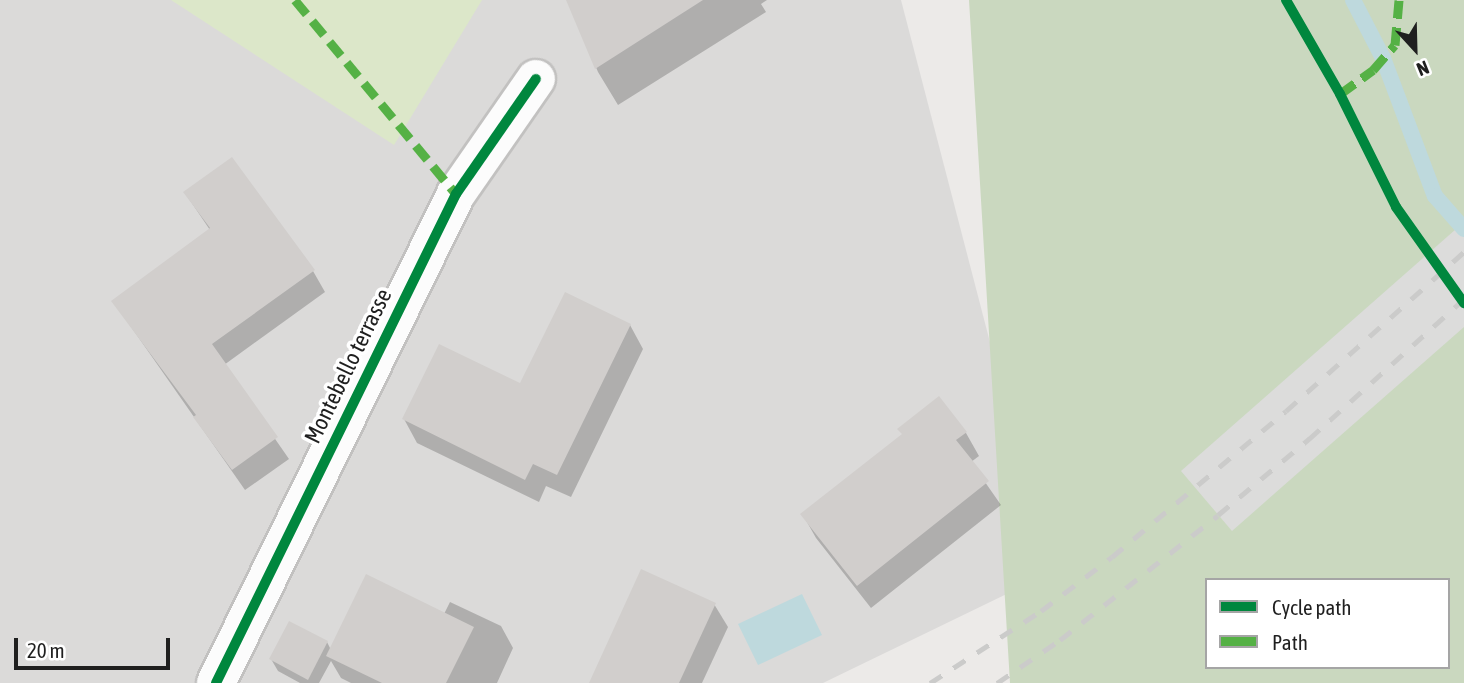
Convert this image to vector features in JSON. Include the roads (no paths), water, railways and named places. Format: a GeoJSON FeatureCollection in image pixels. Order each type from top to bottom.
{"type":"FeatureCollection","features":[{"type":"Feature","properties":{"kind":"street","name":"Montebello terrasse"},"geometry":{"type":"LineString","coordinates":[[216,683],[456,194],[536,79]]}},
{"type":"Feature","properties":{"kind":"water"},"geometry":{"type":"Polygon","coordinates":[[[802,594],[822,635],[758,665],[738,624],[802,594]]]}},
{"type":"Feature","properties":{"kind":"waterway"},"geometry":{"type":"LineString","coordinates":[[1353,0],[1383,58],[1435,196],[1464,229]]}},
{"type":"Feature","properties":{"kind":"railway"},"geometry":{"type":"LineString","coordinates":[[930,683],[1041,611],[1112,557],[1286,411],[1464,252]]}},
{"type":"Feature","properties":{"kind":"railway"},"geometry":{"type":"LineString","coordinates":[[997,683],[1060,640],[1218,515],[1309,439],[1464,299]]}}]}
